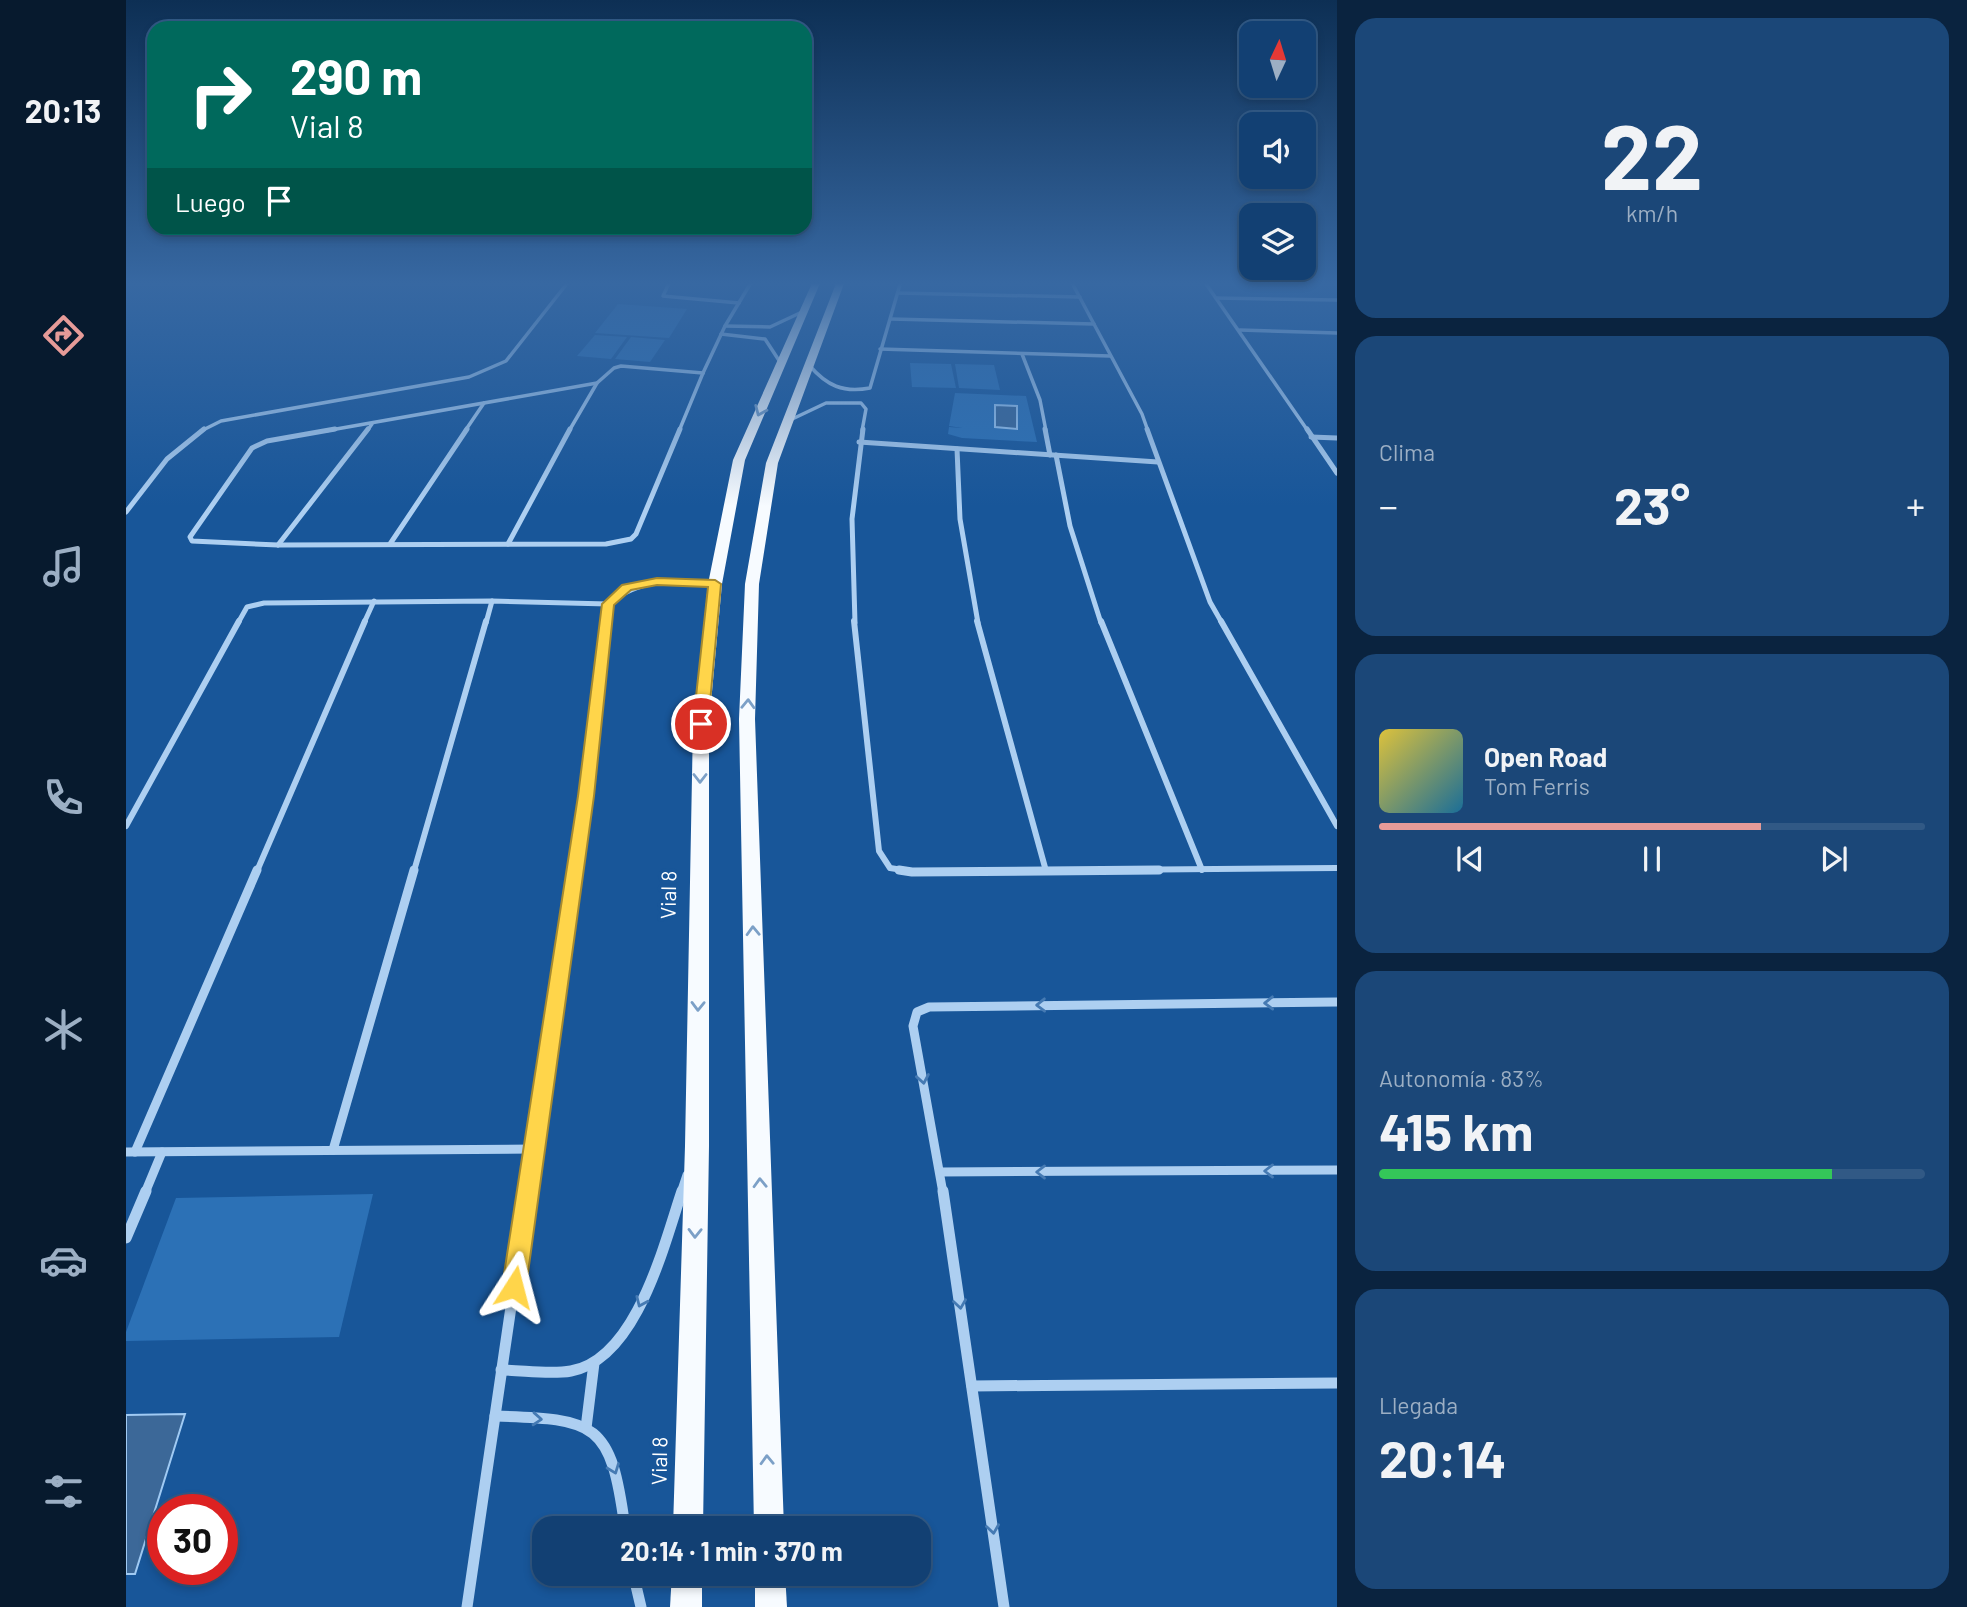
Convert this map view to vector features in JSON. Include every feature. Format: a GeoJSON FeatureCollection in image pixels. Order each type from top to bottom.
{"type":"FeatureCollection","features":[{"type":"Feature","properties":{"kind":"main road","name":"Vial 8"},"geometry":{"type":"LineString","coordinates":[[688,1516],[697,1146],[701,724],[715,584],[739,460],[783,356]]}},
{"type":"Feature","properties":{"kind":"main road"},"geometry":{"type":"LineString","coordinates":[[769,1516],[747,719],[752,584],[772,463],[812,356]]}},
{"type":"Feature","properties":{"kind":"main road"},"geometry":{"type":"LineString","coordinates":[[686,1607],[687,1586]]}},
{"type":"Feature","properties":{"kind":"main road"},"geometry":{"type":"LineString","coordinates":[[770,1586],[771,1607]]}},
{"type":"Feature","properties":{"kind":"street"},"geometry":{"type":"LineString","coordinates":[[126,512],[183,441],[203,427],[233,418],[469,377],[494,368],[509,356]]}},
{"type":"Feature","properties":{"kind":"street"},"geometry":{"type":"LineString","coordinates":[[597,383],[267,442],[252,448],[190,537],[192,541],[205,543],[278,544],[606,544],[631,539],[636,534],[711,356]]}},
{"type":"Feature","properties":{"kind":"street"},"geometry":{"type":"LineString","coordinates":[[777,356],[780,362]]}},
{"type":"Feature","properties":{"kind":"street"},"geometry":{"type":"LineString","coordinates":[[808,365],[824,383],[835,388],[870,388],[878,356]]}},
{"type":"Feature","properties":{"kind":"street"},"geometry":{"type":"LineString","coordinates":[[1023,356],[1040,400],[1070,526],[1095,607],[1202,870]]}},
{"type":"Feature","properties":{"kind":"street"},"geometry":{"type":"LineString","coordinates":[[1110,356],[1136,401],[1210,602],[1337,826]]}},
{"type":"Feature","properties":{"kind":"street"},"geometry":{"type":"LineString","coordinates":[[1257,356],[1337,473]]}},
{"type":"Feature","properties":{"kind":"street"},"geometry":{"type":"LineString","coordinates":[[508,544],[597,383],[614,368],[621,366],[703,373]]}},
{"type":"Feature","properties":{"kind":"street"},"geometry":{"type":"LineString","coordinates":[[831,402],[835,388]]}},
{"type":"Feature","properties":{"kind":"street"},"geometry":{"type":"LineString","coordinates":[[788,422],[831,402],[865,405],[859,442],[850,570],[879,851],[890,868],[912,873],[1337,868]]}},
{"type":"Feature","properties":{"kind":"street"},"geometry":{"type":"LineString","coordinates":[[390,544],[484,403]]}},
{"type":"Feature","properties":{"kind":"street"},"geometry":{"type":"LineString","coordinates":[[278,544],[373,423]]}},
{"type":"Feature","properties":{"kind":"street"},"geometry":{"type":"LineString","coordinates":[[1311,437],[1337,438]]}},
{"type":"Feature","properties":{"kind":"street"},"geometry":{"type":"LineString","coordinates":[[859,442],[1158,462]]}},
{"type":"Feature","properties":{"kind":"street"},"geometry":{"type":"LineString","coordinates":[[957,449],[960,519],[974,610],[1046,871]]}},
{"type":"Feature","properties":{"kind":"street"},"geometry":{"type":"LineString","coordinates":[[467,1607],[586,796],[608,604],[627,587],[640,584],[715,584]]}},
{"type":"Feature","properties":{"kind":"street"},"geometry":{"type":"LineString","coordinates":[[126,826],[247,607],[264,603],[374,601],[608,604]]}},
{"type":"Feature","properties":{"kind":"street"},"geometry":{"type":"LineString","coordinates":[[374,601],[131,1152],[535,1149]]}},
{"type":"Feature","properties":{"kind":"street"},"geometry":{"type":"LineString","coordinates":[[333,1150],[492,601]]}},
{"type":"Feature","properties":{"kind":"street"},"geometry":{"type":"LineString","coordinates":[[1004,1607],[940,1172],[913,1026],[917,1012],[929,1007],[1337,1002]]}},
{"type":"Feature","properties":{"kind":"street"},"geometry":{"type":"LineString","coordinates":[[501,1370],[571,1371],[594,1363],[628,1329],[643,1300],[697,1146]]}},
{"type":"Feature","properties":{"kind":"street"},"geometry":{"type":"LineString","coordinates":[[126,1238],[162,1152]]}},
{"type":"Feature","properties":{"kind":"street"},"geometry":{"type":"LineString","coordinates":[[940,1172],[1337,1170]]}},
{"type":"Feature","properties":{"kind":"street"},"geometry":{"type":"LineString","coordinates":[[586,1428],[594,1363]]}},
{"type":"Feature","properties":{"kind":"street"},"geometry":{"type":"LineString","coordinates":[[972,1386],[1337,1383]]}},
{"type":"Feature","properties":{"kind":"street"},"geometry":{"type":"LineString","coordinates":[[495,1416],[571,1421],[594,1433],[616,1470],[623,1516]]}},
{"type":"Feature","properties":{"kind":"street"},"geometry":{"type":"LineString","coordinates":[[636,1586],[641,1607]]}},
{"type":"Feature","properties":{"kind":"shaded area"},"geometry":{"type":"Polygon","coordinates":[[[577,356],[613,356],[611,359],[577,356]]]}},
{"type":"Feature","properties":{"kind":"shaded area"},"geometry":{"type":"Polygon","coordinates":[[[617,356],[654,356],[650,362],[615,359],[617,356]]]}},
{"type":"Feature","properties":{"kind":"shaded area"},"geometry":{"type":"Polygon","coordinates":[[[910,363],[951,364],[956,388],[912,387],[910,363]]]}},
{"type":"Feature","properties":{"kind":"shaded area"},"geometry":{"type":"Polygon","coordinates":[[[955,364],[994,365],[1000,390],[959,388],[955,364]]]}},
{"type":"Feature","properties":{"kind":"shaded area"},"geometry":{"type":"Polygon","coordinates":[[[955,393],[1026,396],[1037,442],[962,438],[948,434],[949,427],[962,428],[949,426],[955,393]]]}},
{"type":"Feature","properties":{"kind":"shaded area"},"geometry":{"type":"Polygon","coordinates":[[[995,405],[1017,406],[1017,429],[995,427],[995,405]]]}},
{"type":"Feature","properties":{"kind":"shaded area"},"geometry":{"type":"Polygon","coordinates":[[[373,1194],[339,1337],[126,1341],[126,1332],[176,1198],[373,1194]]]}},
{"type":"Feature","properties":{"kind":"shaded area"},"geometry":{"type":"Polygon","coordinates":[[[185,1414],[160,1494],[147,1494],[147,1536],[135,1574],[126,1574],[126,1415],[185,1414]]]}},
{"type":"Feature","properties":{"kind":"route"},"geometry":{"type":"LineString","coordinates":[[514,1287],[586,796],[608,604],[627,587],[657,582],[715,584],[701,724]]}}]}
